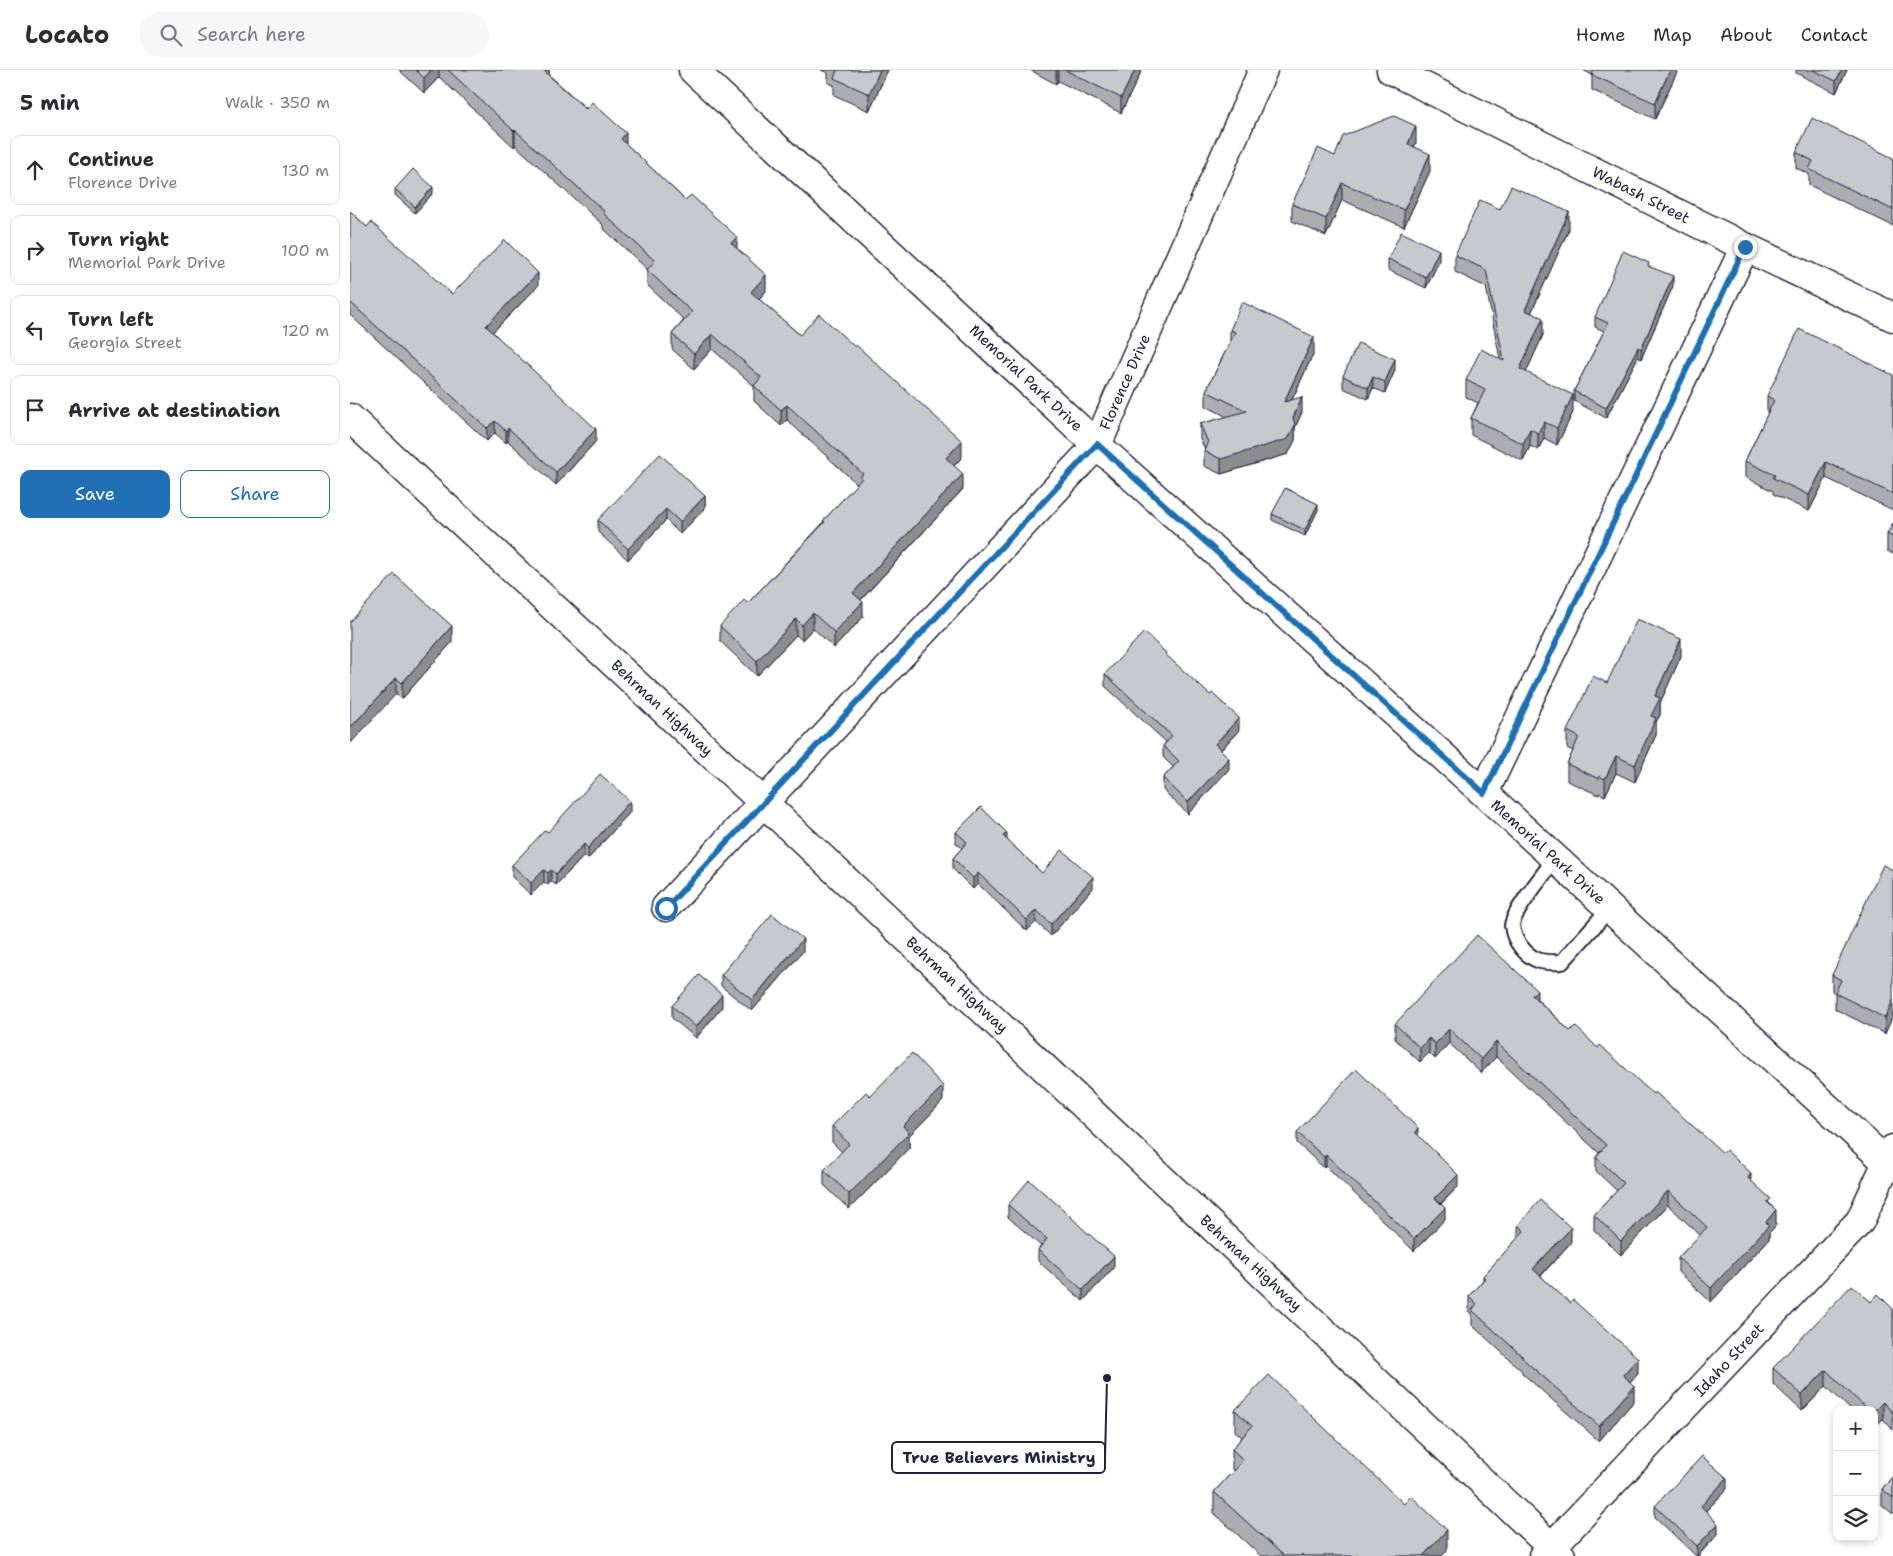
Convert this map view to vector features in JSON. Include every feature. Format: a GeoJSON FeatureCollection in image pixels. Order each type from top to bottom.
{"type":"FeatureCollection","features":[{"type":"Feature","properties":{"kind":"street","name":"Memorial Park Drive"},"geometry":{"type":"LineString","coordinates":[[693,70],[1097,444],[1891,1160]]}},
{"type":"Feature","properties":{"kind":"street","name":"Florence Drive"},"geometry":{"type":"LineString","coordinates":[[666,908],[1097,444],[1264,70]]}},
{"type":"Feature","properties":{"kind":"street","name":"Wabash Street"},"geometry":{"type":"LineString","coordinates":[[1391,70],[1745,247],[1893,317]]}},
{"type":"Feature","properties":{"kind":"street"},"geometry":{"type":"LineString","coordinates":[[1484,793],[1745,247]]}},
{"type":"Feature","properties":{"kind":"street","name":"Behrman Highway"},"geometry":{"type":"LineString","coordinates":[[350,418],[764,803],[1552,1553]]}},
{"type":"Feature","properties":{"kind":"street","name":"Idaho Street"},"geometry":{"type":"LineString","coordinates":[[1552,1553],[1860,1221],[1891,1160]]}},
{"type":"Feature","properties":{"kind":"lane"},"geometry":{"type":"LineString","coordinates":[[1556,858],[1519,909],[1512,925],[1515,941],[1527,955],[1543,963],[1562,962],[1610,908]]}},
{"type":"Feature","properties":{"kind":"building"},"geometry":{"type":"Polygon","coordinates":[[[416,70],[431,70],[424,78],[416,70]]]}},
{"type":"Feature","properties":{"kind":"building"},"geometry":{"type":"Polygon","coordinates":[[[448,70],[546,70],[545,72],[586,109],[592,102],[626,133],[621,139],[685,200],[691,195],[737,237],[731,243],[766,275],[751,292],[800,335],[819,314],[962,441],[946,458],[963,474],[853,593],[863,602],[834,632],[813,613],[802,625],[796,619],[757,661],[720,626],[744,600],[748,603],[825,522],[823,521],[862,478],[860,476],[863,474],[787,405],[781,410],[754,386],[761,377],[712,334],[694,354],[672,334],[692,312],[647,270],[655,261],[603,213],[604,211],[448,70]]]}},
{"type":"Feature","properties":{"kind":"building"},"geometry":{"type":"Polygon","coordinates":[[[837,70],[880,70],[869,94],[834,78],[837,70]]]}},
{"type":"Feature","properties":{"kind":"building"},"geometry":{"type":"Polygon","coordinates":[[[1065,70],[1135,70],[1121,98],[1065,70]]]}},
{"type":"Feature","properties":{"kind":"building"},"geometry":{"type":"Polygon","coordinates":[[[1594,70],[1670,70],[1655,103],[1592,75],[1594,70]]]}},
{"type":"Feature","properties":{"kind":"building"},"geometry":{"type":"Polygon","coordinates":[[[1813,70],[1842,70],[1836,81],[1813,70]]]}},
{"type":"Feature","properties":{"kind":"building"},"geometry":{"type":"Polygon","coordinates":[[[1394,116],[1416,126],[1408,144],[1430,154],[1404,210],[1342,183],[1326,219],[1292,204],[1318,148],[1335,156],[1343,136],[1394,116]]]}},
{"type":"Feature","properties":{"kind":"building"},"geometry":{"type":"Polygon","coordinates":[[[1812,118],[1893,158],[1893,210],[1809,169],[1813,161],[1796,152],[1812,118]]]}},
{"type":"Feature","properties":{"kind":"building"},"geometry":{"type":"Polygon","coordinates":[[[413,169],[433,187],[415,207],[395,189],[413,169]]]}},
{"type":"Feature","properties":{"kind":"building"},"geometry":{"type":"Polygon","coordinates":[[[1511,186],[1569,212],[1525,310],[1543,318],[1520,369],[1573,395],[1557,428],[1544,422],[1538,433],[1530,429],[1523,444],[1471,418],[1485,390],[1466,380],[1481,349],[1504,361],[1486,270],[1455,255],[1480,200],[1500,209],[1511,186]]]}},
{"type":"Feature","properties":{"kind":"building"},"geometry":{"type":"Polygon","coordinates":[[[350,211],[367,227],[371,222],[452,294],[505,240],[538,273],[486,326],[596,429],[556,472],[508,428],[506,431],[495,421],[487,428],[350,302],[350,211]]]}},
{"type":"Feature","properties":{"kind":"building"},"geometry":{"type":"Polygon","coordinates":[[[1401,232],[1439,250],[1426,277],[1388,259],[1401,232]]]}},
{"type":"Feature","properties":{"kind":"building"},"geometry":{"type":"Polygon","coordinates":[[[1623,251],[1649,263],[1648,266],[1673,276],[1641,349],[1638,347],[1606,408],[1574,391],[1608,323],[1595,317],[1623,251]]]}},
{"type":"Feature","properties":{"kind":"building"},"geometry":{"type":"Polygon","coordinates":[[[1242,302],[1314,337],[1284,402],[1302,397],[1293,418],[1295,425],[1288,439],[1221,459],[1204,451],[1208,442],[1200,424],[1247,411],[1206,391],[1235,332],[1230,330],[1242,302]]]}},
{"type":"Feature","properties":{"kind":"building"},"geometry":{"type":"Polygon","coordinates":[[[1799,329],[1893,375],[1893,494],[1826,462],[1809,495],[1773,478],[1775,475],[1745,461],[1774,400],[1767,396],[1799,329]]]}},
{"type":"Feature","properties":{"kind":"building"},"geometry":{"type":"Polygon","coordinates":[[[1358,343],[1395,359],[1385,382],[1373,377],[1368,388],[1343,376],[1358,343]]]}},
{"type":"Feature","properties":{"kind":"building"},"geometry":{"type":"Polygon","coordinates":[[[660,454],[705,496],[680,522],[666,509],[628,549],[598,520],[660,454]]]}},
{"type":"Feature","properties":{"kind":"building"},"geometry":{"type":"Polygon","coordinates":[[[1285,488],[1318,504],[1305,530],[1272,514],[1285,488]]]}},
{"type":"Feature","properties":{"kind":"building"},"geometry":{"type":"Polygon","coordinates":[[[1893,523],[1893,537],[1887,534],[1893,523]]]}},
{"type":"Feature","properties":{"kind":"building"},"geometry":{"type":"Polygon","coordinates":[[[394,574],[452,626],[402,683],[396,678],[350,728],[350,622],[394,574]]]}},
{"type":"Feature","properties":{"kind":"building"},"geometry":{"type":"Polygon","coordinates":[[[1637,619],[1681,639],[1655,696],[1660,698],[1651,716],[1656,718],[1635,765],[1616,756],[1605,779],[1599,776],[1599,779],[1567,764],[1579,737],[1567,731],[1593,676],[1607,683],[1637,619]]]}},
{"type":"Feature","properties":{"kind":"building"},"geometry":{"type":"Polygon","coordinates":[[[1144,632],[1210,695],[1212,693],[1239,718],[1215,744],[1229,758],[1188,802],[1163,778],[1179,761],[1163,746],[1172,736],[1105,674],[1144,632]]]}},
{"type":"Feature","properties":{"kind":"building"},"geometry":{"type":"Polygon","coordinates":[[[600,774],[630,801],[588,848],[584,844],[556,874],[551,870],[548,873],[544,870],[531,883],[512,865],[545,830],[548,832],[600,774]]]}},
{"type":"Feature","properties":{"kind":"building"},"geometry":{"type":"Polygon","coordinates":[[[981,807],[1007,833],[1003,836],[1042,873],[1062,850],[1093,877],[1051,924],[1036,910],[1027,920],[978,873],[973,878],[953,858],[967,842],[956,832],[981,807]]]}},
{"type":"Feature","properties":{"kind":"building"},"geometry":{"type":"Polygon","coordinates":[[[1883,865],[1893,870],[1893,1000],[1885,1018],[1835,993],[1841,980],[1832,975],[1883,865]]]}},
{"type":"Feature","properties":{"kind":"building"},"geometry":{"type":"Polygon","coordinates":[[[772,914],[803,939],[752,1000],[721,975],[772,914]]]}},
{"type":"Feature","properties":{"kind":"building"},"geometry":{"type":"Polygon","coordinates":[[[1477,935],[1537,990],[1532,995],[1570,1031],[1575,1026],[1598,1048],[1600,1045],[1653,1094],[1655,1092],[1723,1153],[1726,1150],[1751,1173],[1748,1178],[1771,1199],[1767,1202],[1776,1210],[1766,1222],[1769,1225],[1711,1288],[1678,1258],[1707,1227],[1668,1191],[1621,1241],[1594,1215],[1624,1183],[1596,1157],[1606,1145],[1496,1042],[1481,1059],[1449,1029],[1435,1044],[1429,1038],[1420,1048],[1395,1024],[1477,935]]]}},
{"type":"Feature","properties":{"kind":"building"},"geometry":{"type":"Polygon","coordinates":[[[699,975],[722,995],[696,1027],[672,1006],[699,975]]]}},
{"type":"Feature","properties":{"kind":"building"},"geometry":{"type":"Polygon","coordinates":[[[912,1053],[943,1086],[903,1126],[909,1133],[849,1194],[824,1170],[849,1144],[832,1126],[866,1092],[870,1096],[912,1053]]]}},
{"type":"Feature","properties":{"kind":"building"},"geometry":{"type":"Polygon","coordinates":[[[1356,1069],[1418,1128],[1415,1132],[1458,1175],[1435,1198],[1445,1208],[1414,1239],[1326,1155],[1324,1157],[1297,1132],[1356,1069]]]}},
{"type":"Feature","properties":{"kind":"building"},"geometry":{"type":"Polygon","coordinates":[[[1029,1180],[1114,1256],[1083,1290],[1038,1250],[1047,1239],[1008,1205],[1029,1180]]]}},
{"type":"Feature","properties":{"kind":"building"},"geometry":{"type":"Polygon","coordinates":[[[1540,1200],[1571,1228],[1533,1269],[1570,1303],[1573,1300],[1638,1358],[1623,1375],[1634,1386],[1599,1426],[1522,1358],[1472,1310],[1477,1304],[1469,1296],[1485,1278],[1483,1276],[1524,1231],[1518,1225],[1540,1200]]]}},
{"type":"Feature","properties":{"kind":"building"},"geometry":{"type":"Polygon","coordinates":[[[1852,1285],[1871,1302],[1878,1294],[1893,1309],[1893,1413],[1883,1402],[1878,1407],[1864,1406],[1826,1370],[1802,1395],[1773,1368],[1852,1285]]]}},
{"type":"Feature","properties":{"kind":"building"},"geometry":{"type":"Polygon","coordinates":[[[1269,1375],[1404,1504],[1411,1496],[1447,1530],[1423,1556],[1303,1556],[1302,1554],[1300,1556],[1284,1556],[1214,1492],[1243,1460],[1232,1449],[1252,1426],[1235,1410],[1269,1375]]]}},
{"type":"Feature","properties":{"kind":"building"},"geometry":{"type":"Polygon","coordinates":[[[1702,1456],[1727,1478],[1701,1506],[1718,1524],[1697,1546],[1655,1506],[1702,1456]]]}},
{"type":"Feature","properties":{"kind":"building"},"geometry":{"type":"Polygon","coordinates":[[[1893,1476],[1893,1498],[1882,1489],[1893,1476]]]}},
{"type":"Feature","properties":{"kind":"place","name":"True Believers Ministry"},"geometry":{"type":"Point","coordinates":[1107,1378]}},
{"type":"Feature","properties":{"kind":"route"},"geometry":{"type":"LineString","coordinates":[[666,908],[1097,444],[1484,793],[1745,247]]}}]}
